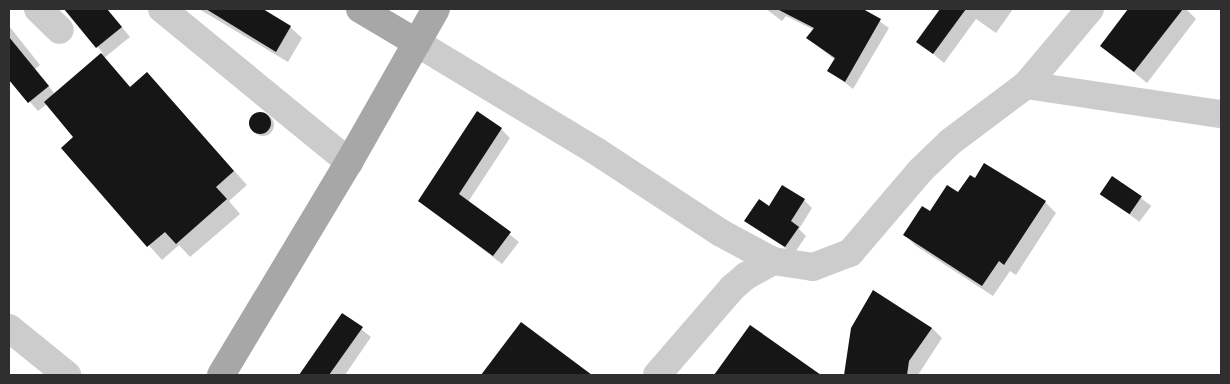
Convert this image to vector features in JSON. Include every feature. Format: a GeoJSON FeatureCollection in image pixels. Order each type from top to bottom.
{"type":"FeatureCollection","features":[{"type":"Feature","properties":{"kind":"main road"},"geometry":{"type":"LineString","coordinates":[[360,9],[417,43]]}},
{"type":"Feature","properties":{"kind":"main road"},"geometry":{"type":"LineString","coordinates":[[221,375],[349,162],[436,9]]}},
{"type":"Feature","properties":{"kind":"street"},"geometry":{"type":"LineString","coordinates":[[38,9],[60,30]]}},
{"type":"Feature","properties":{"kind":"street"},"geometry":{"type":"LineString","coordinates":[[162,9],[349,162]]}},
{"type":"Feature","properties":{"kind":"street"},"geometry":{"type":"LineString","coordinates":[[417,43],[596,151],[722,233],[773,261],[813,267],[850,253],[921,170],[950,142],[1026,85],[1090,9]]}},
{"type":"Feature","properties":{"kind":"street"},"geometry":{"type":"LineString","coordinates":[[1026,85],[1221,114]]}},
{"type":"Feature","properties":{"kind":"street"},"geometry":{"type":"LineString","coordinates":[[657,375],[732,288],[746,276],[773,261]]}},
{"type":"Feature","properties":{"kind":"street"},"geometry":{"type":"LineString","coordinates":[[9,328],[67,375]]}},
{"type":"Feature","properties":{"kind":"building"},"geometry":{"type":"Polygon","coordinates":[[[64,9],[107,9],[122,27],[96,48],[64,9]]]}},
{"type":"Feature","properties":{"kind":"building"},"geometry":{"type":"Polygon","coordinates":[[[206,9],[263,9],[291,26],[276,52],[206,9]]]}},
{"type":"Feature","properties":{"kind":"building"},"geometry":{"type":"Polygon","coordinates":[[[777,9],[863,9],[881,19],[845,82],[827,71],[835,58],[806,38],[814,28],[777,9]]]}},
{"type":"Feature","properties":{"kind":"building"},"geometry":{"type":"Polygon","coordinates":[[[940,9],[966,9],[933,54],[916,42],[940,9]]]}},
{"type":"Feature","properties":{"kind":"building"},"geometry":{"type":"Polygon","coordinates":[[[1128,9],[1183,9],[1134,72],[1100,46],[1128,9]]]}},
{"type":"Feature","properties":{"kind":"building"},"geometry":{"type":"Polygon","coordinates":[[[9,37],[49,86],[28,103],[9,80],[9,37]]]}},
{"type":"Feature","properties":{"kind":"building"},"geometry":{"type":"Polygon","coordinates":[[[101,53],[130,87],[147,72],[234,171],[216,187],[227,199],[176,244],[165,232],[147,247],[61,148],[73,137],[44,102],[101,53]]]}},
{"type":"Feature","properties":{"kind":"building"},"geometry":{"type":"Polygon","coordinates":[[[477,111],[502,128],[459,194],[511,232],[493,256],[418,201],[477,111]]]}},
{"type":"Feature","properties":{"kind":"building"},"geometry":{"type":"Polygon","coordinates":[[[260,112],[268,115],[271,123],[268,131],[260,134],[252,131],[249,123],[252,115],[260,112]]]}},
{"type":"Feature","properties":{"kind":"building"},"geometry":{"type":"Polygon","coordinates":[[[984,163],[1046,201],[1004,265],[999,261],[982,286],[903,235],[922,206],[930,211],[947,185],[958,192],[970,175],[975,178],[984,163]]]}},
{"type":"Feature","properties":{"kind":"building"},"geometry":{"type":"Polygon","coordinates":[[[1112,176],[1142,196],[1130,214],[1100,194],[1112,176]]]}},
{"type":"Feature","properties":{"kind":"building"},"geometry":{"type":"Polygon","coordinates":[[[782,185],[805,199],[791,221],[799,227],[785,247],[744,221],[759,199],[769,206],[782,185]]]}},
{"type":"Feature","properties":{"kind":"building"},"geometry":{"type":"Polygon","coordinates":[[[873,290],[932,328],[909,361],[907,375],[844,375],[851,328],[873,290]]]}},
{"type":"Feature","properties":{"kind":"building"},"geometry":{"type":"Polygon","coordinates":[[[342,313],[363,327],[329,375],[299,375],[342,313]]]}},
{"type":"Feature","properties":{"kind":"building"},"geometry":{"type":"Polygon","coordinates":[[[521,322],[592,375],[481,375],[521,322]]]}},
{"type":"Feature","properties":{"kind":"building"},"geometry":{"type":"Polygon","coordinates":[[[750,325],[821,375],[714,375],[750,325]]]}}]}
